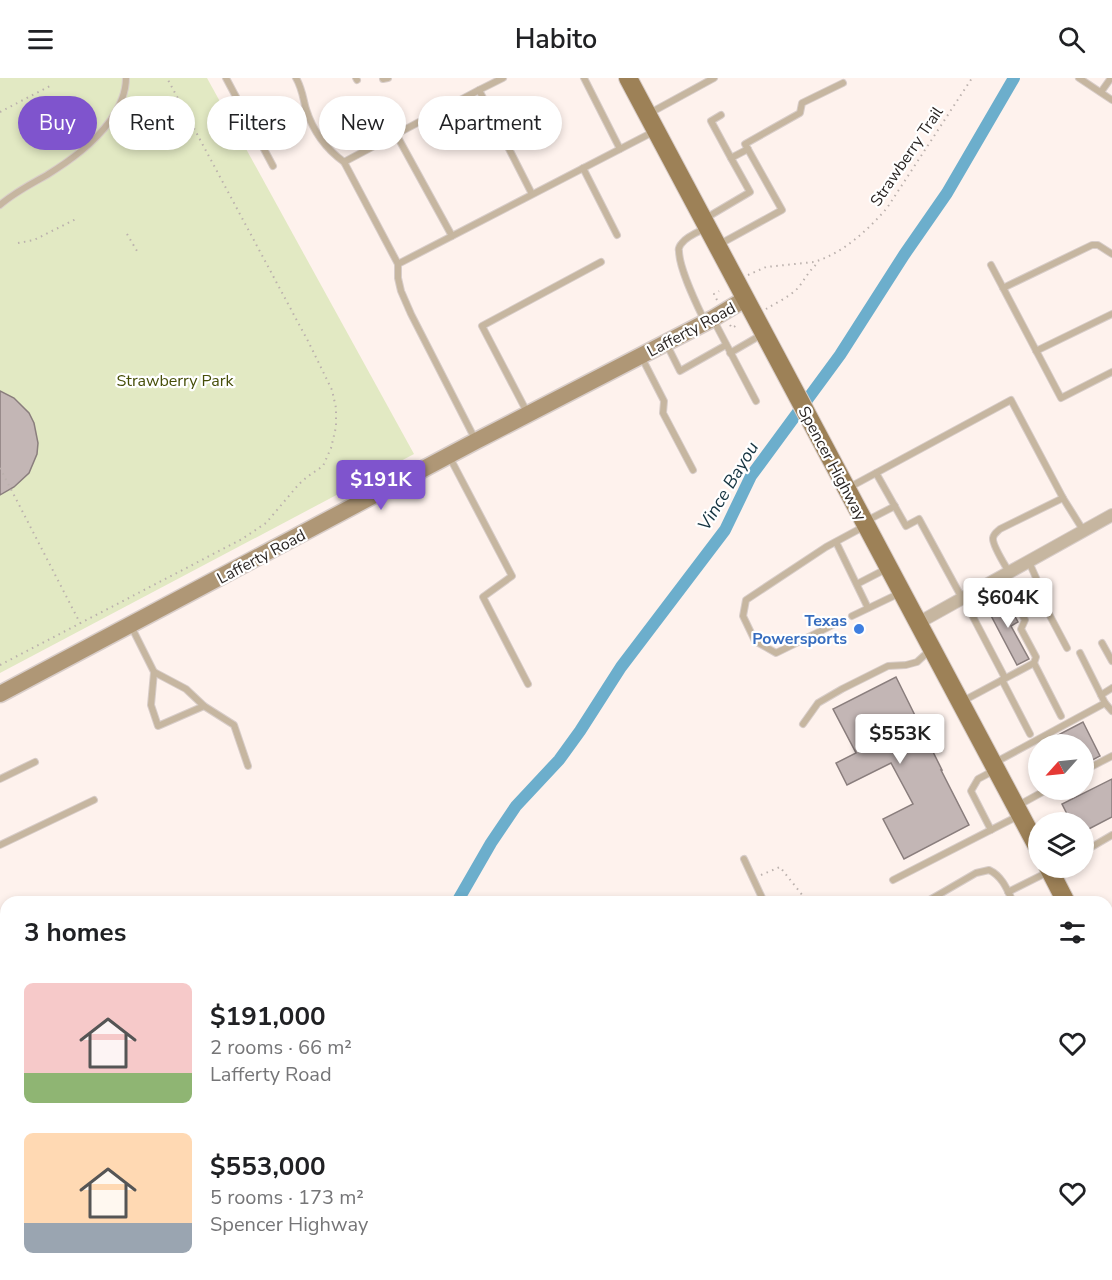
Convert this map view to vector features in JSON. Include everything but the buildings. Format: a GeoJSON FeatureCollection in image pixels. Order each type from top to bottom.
{"type":"FeatureCollection","features":[{"type":"Feature","properties":{"kind":"main road","name":"Spencer Highway"},"geometry":{"type":"LineString","coordinates":[[628,78],[1028,830]]}},
{"type":"Feature","properties":{"kind":"main road"},"geometry":{"type":"LineString","coordinates":[[1056,878],[1064,896]]}},
{"type":"Feature","properties":{"kind":"street","name":"Lafferty Road"},"geometry":{"type":"LineString","coordinates":[[0,694],[745,299]]}},
{"type":"Feature","properties":{"kind":"street"},"geometry":{"type":"LineString","coordinates":[[918,622],[1112,514]]}},
{"type":"Feature","properties":{"kind":"lane"},"geometry":{"type":"LineString","coordinates":[[0,205],[13,194],[78,155],[95,140],[117,111],[123,99],[126,78]]}},
{"type":"Feature","properties":{"kind":"lane"},"geometry":{"type":"LineString","coordinates":[[226,78],[273,166]]}},
{"type":"Feature","properties":{"kind":"lane"},"geometry":{"type":"LineString","coordinates":[[296,78],[302,89],[307,111],[319,136],[332,154],[344,162],[398,264],[401,291],[411,314],[476,441]]}},
{"type":"Feature","properties":{"kind":"lane"},"geometry":{"type":"LineString","coordinates":[[406,129],[503,78]]}},
{"type":"Feature","properties":{"kind":"lane"},"geometry":{"type":"LineString","coordinates":[[584,78],[620,149]]}},
{"type":"Feature","properties":{"kind":"lane"},"geometry":{"type":"LineString","coordinates":[[398,264],[620,149],[714,78]]}},
{"type":"Feature","properties":{"kind":"lane"},"geometry":{"type":"LineString","coordinates":[[1079,78],[1112,100]]}},
{"type":"Feature","properties":{"kind":"lane"},"geometry":{"type":"LineString","coordinates":[[1101,93],[1110,78]]}},
{"type":"Feature","properties":{"kind":"lane"},"geometry":{"type":"LineString","coordinates":[[717,246],[782,210],[745,144],[800,113],[802,103],[843,82]]}},
{"type":"Feature","properties":{"kind":"lane"},"geometry":{"type":"LineString","coordinates":[[479,90],[532,194]]}},
{"type":"Feature","properties":{"kind":"lane"},"geometry":{"type":"LineString","coordinates":[[721,115],[711,121],[750,192],[687,238],[678,250],[694,299],[726,345],[756,401]]}},
{"type":"Feature","properties":{"kind":"lane"},"geometry":{"type":"LineString","coordinates":[[731,158],[748,149]]}},
{"type":"Feature","properties":{"kind":"lane"},"geometry":{"type":"LineString","coordinates":[[344,162],[366,150]]}},
{"type":"Feature","properties":{"kind":"lane"},"geometry":{"type":"LineString","coordinates":[[405,150],[452,236]]}},
{"type":"Feature","properties":{"kind":"lane"},"geometry":{"type":"LineString","coordinates":[[583,168],[617,235]]}},
{"type":"Feature","properties":{"kind":"lane"},"geometry":{"type":"LineString","coordinates":[[1003,288],[1092,244],[1098,244],[1112,254]]}},
{"type":"Feature","properties":{"kind":"lane"},"geometry":{"type":"LineString","coordinates":[[528,414],[482,326],[601,262]]}},
{"type":"Feature","properties":{"kind":"lane"},"geometry":{"type":"LineString","coordinates":[[991,265],[1061,398],[1112,372]]}},
{"type":"Feature","properties":{"kind":"lane"},"geometry":{"type":"LineString","coordinates":[[1036,351],[1112,314]]}},
{"type":"Feature","properties":{"kind":"lane"},"geometry":{"type":"LineString","coordinates":[[730,353],[764,334]]}},
{"type":"Feature","properties":{"kind":"lane"},"geometry":{"type":"LineString","coordinates":[[665,343],[680,371],[726,345]]}},
{"type":"Feature","properties":{"kind":"lane"},"geometry":{"type":"LineString","coordinates":[[641,356],[664,401],[663,414],[693,470]]}},
{"type":"Feature","properties":{"kind":"lane"},"geometry":{"type":"LineString","coordinates":[[846,489],[1011,400],[1063,498],[1083,530]]}},
{"type":"Feature","properties":{"kind":"lane"},"geometry":{"type":"LineString","coordinates":[[449,456],[512,576],[483,597],[528,684]]}},
{"type":"Feature","properties":{"kind":"lane"},"geometry":{"type":"LineString","coordinates":[[876,473],[906,526],[919,519],[962,598]]}},
{"type":"Feature","properties":{"kind":"lane"},"geometry":{"type":"LineString","coordinates":[[1009,572],[994,543],[995,534],[1063,498]]}},
{"type":"Feature","properties":{"kind":"lane"},"geometry":{"type":"LineString","coordinates":[[843,620],[776,653],[755,642],[743,616],[746,600],[895,506]]}},
{"type":"Feature","properties":{"kind":"lane"},"geometry":{"type":"LineString","coordinates":[[836,542],[868,608]]}},
{"type":"Feature","properties":{"kind":"lane"},"geometry":{"type":"LineString","coordinates":[[1028,561],[1041,589],[1040,597],[1067,648]]}},
{"type":"Feature","properties":{"kind":"lane"},"geometry":{"type":"LineString","coordinates":[[857,584],[888,567]]}},
{"type":"Feature","properties":{"kind":"lane"},"geometry":{"type":"LineString","coordinates":[[852,616],[902,592]]}},
{"type":"Feature","properties":{"kind":"lane"},"geometry":{"type":"LineString","coordinates":[[960,703],[1034,663],[1036,657],[1021,629],[1025,620],[1019,609],[1040,597]]}},
{"type":"Feature","properties":{"kind":"lane"},"geometry":{"type":"LineString","coordinates":[[972,615],[1030,734]]}},
{"type":"Feature","properties":{"kind":"lane"},"geometry":{"type":"LineString","coordinates":[[131,626],[154,672],[151,705],[158,726],[204,706]]}},
{"type":"Feature","properties":{"kind":"lane"},"geometry":{"type":"LineString","coordinates":[[1102,643],[1112,661]]}},
{"type":"Feature","properties":{"kind":"lane"},"geometry":{"type":"LineString","coordinates":[[803,724],[818,704],[842,689],[888,666],[917,662],[931,648]]}},
{"type":"Feature","properties":{"kind":"lane"},"geometry":{"type":"LineString","coordinates":[[1080,653],[1105,703],[1112,711]]}},
{"type":"Feature","properties":{"kind":"lane"},"geometry":{"type":"LineString","coordinates":[[1034,663],[1061,716]]}},
{"type":"Feature","properties":{"kind":"lane"},"geometry":{"type":"LineString","coordinates":[[154,672],[186,689],[204,706],[234,725],[248,766]]}},
{"type":"Feature","properties":{"kind":"lane"},"geometry":{"type":"LineString","coordinates":[[1101,695],[1112,688]]}},
{"type":"Feature","properties":{"kind":"lane"},"geometry":{"type":"LineString","coordinates":[[991,830],[971,791],[978,779],[994,766],[1105,703]]}},
{"type":"Feature","properties":{"kind":"lane"},"geometry":{"type":"LineString","coordinates":[[1094,765],[1112,756]]}},
{"type":"Feature","properties":{"kind":"lane"},"geometry":{"type":"LineString","coordinates":[[0,780],[35,762]]}},
{"type":"Feature","properties":{"kind":"lane"},"geometry":{"type":"LineString","coordinates":[[0,845],[94,800]]}},
{"type":"Feature","properties":{"kind":"lane"},"geometry":{"type":"LineString","coordinates":[[893,880],[991,830],[1033,800]]}},
{"type":"Feature","properties":{"kind":"lane"},"geometry":{"type":"LineString","coordinates":[[1094,846],[1112,836]]}},
{"type":"Feature","properties":{"kind":"lane"},"geometry":{"type":"LineString","coordinates":[[744,859],[761,896]]}},
{"type":"Feature","properties":{"kind":"lane"},"geometry":{"type":"LineString","coordinates":[[936,896],[976,873],[989,870],[1001,878],[1010,896]]}},
{"type":"Feature","properties":{"kind":"lane"},"geometry":{"type":"LineString","coordinates":[[1008,892],[1034,878]]}},
{"type":"Feature","properties":{"kind":"path"},"geometry":{"type":"LineString","coordinates":[[0,665],[242,539],[266,523],[299,484],[323,466],[331,448],[336,427],[336,408],[332,390],[167,78]]}},
{"type":"Feature","properties":{"kind":"path","name":"Strawberry Trail"},"geometry":{"type":"LineString","coordinates":[[821,260],[871,227],[887,208],[972,78]]}},
{"type":"Feature","properties":{"kind":"path"},"geometry":{"type":"LineString","coordinates":[[0,112],[52,85]]}},
{"type":"Feature","properties":{"kind":"path"},"geometry":{"type":"LineString","coordinates":[[18,243],[34,240],[76,219]]}},
{"type":"Feature","properties":{"kind":"path"},"geometry":{"type":"LineString","coordinates":[[127,234],[137,251]]}},
{"type":"Feature","properties":{"kind":"path"},"geometry":{"type":"LineString","coordinates":[[758,269],[821,260]]}},
{"type":"Feature","properties":{"kind":"path"},"geometry":{"type":"LineString","coordinates":[[776,303],[797,289],[810,270],[821,260]]}},
{"type":"Feature","properties":{"kind":"path"},"geometry":{"type":"LineString","coordinates":[[717,300],[714,294],[719,291]]}},
{"type":"Feature","properties":{"kind":"path"},"geometry":{"type":"LineString","coordinates":[[732,328],[737,325]]}},
{"type":"Feature","properties":{"kind":"path"},"geometry":{"type":"LineString","coordinates":[[0,468],[80,623]]}},
{"type":"Feature","properties":{"kind":"path"},"geometry":{"type":"LineString","coordinates":[[753,879],[780,867],[803,896]]}},
{"type":"Feature","properties":{"kind":"green space","name":"Strawberry Park"},"geometry":{"type":"Polygon","coordinates":[[[0,78],[207,78],[217,96],[207,96],[207,150],[247,150],[414,454],[0,673],[0,78]]]}},
{"type":"Feature","properties":{"kind":"waterway","name":"Vince Bayou"},"geometry":{"type":"LineString","coordinates":[[460,896],[491,843],[516,806],[559,760],[621,667],[725,530],[751,476],[840,355],[947,193],[1014,78]]}},
{"type":"Feature","properties":{"kind":"place","name":"Texas Powersports"},"geometry":{"type":"Point","coordinates":[859,629]}}]}
